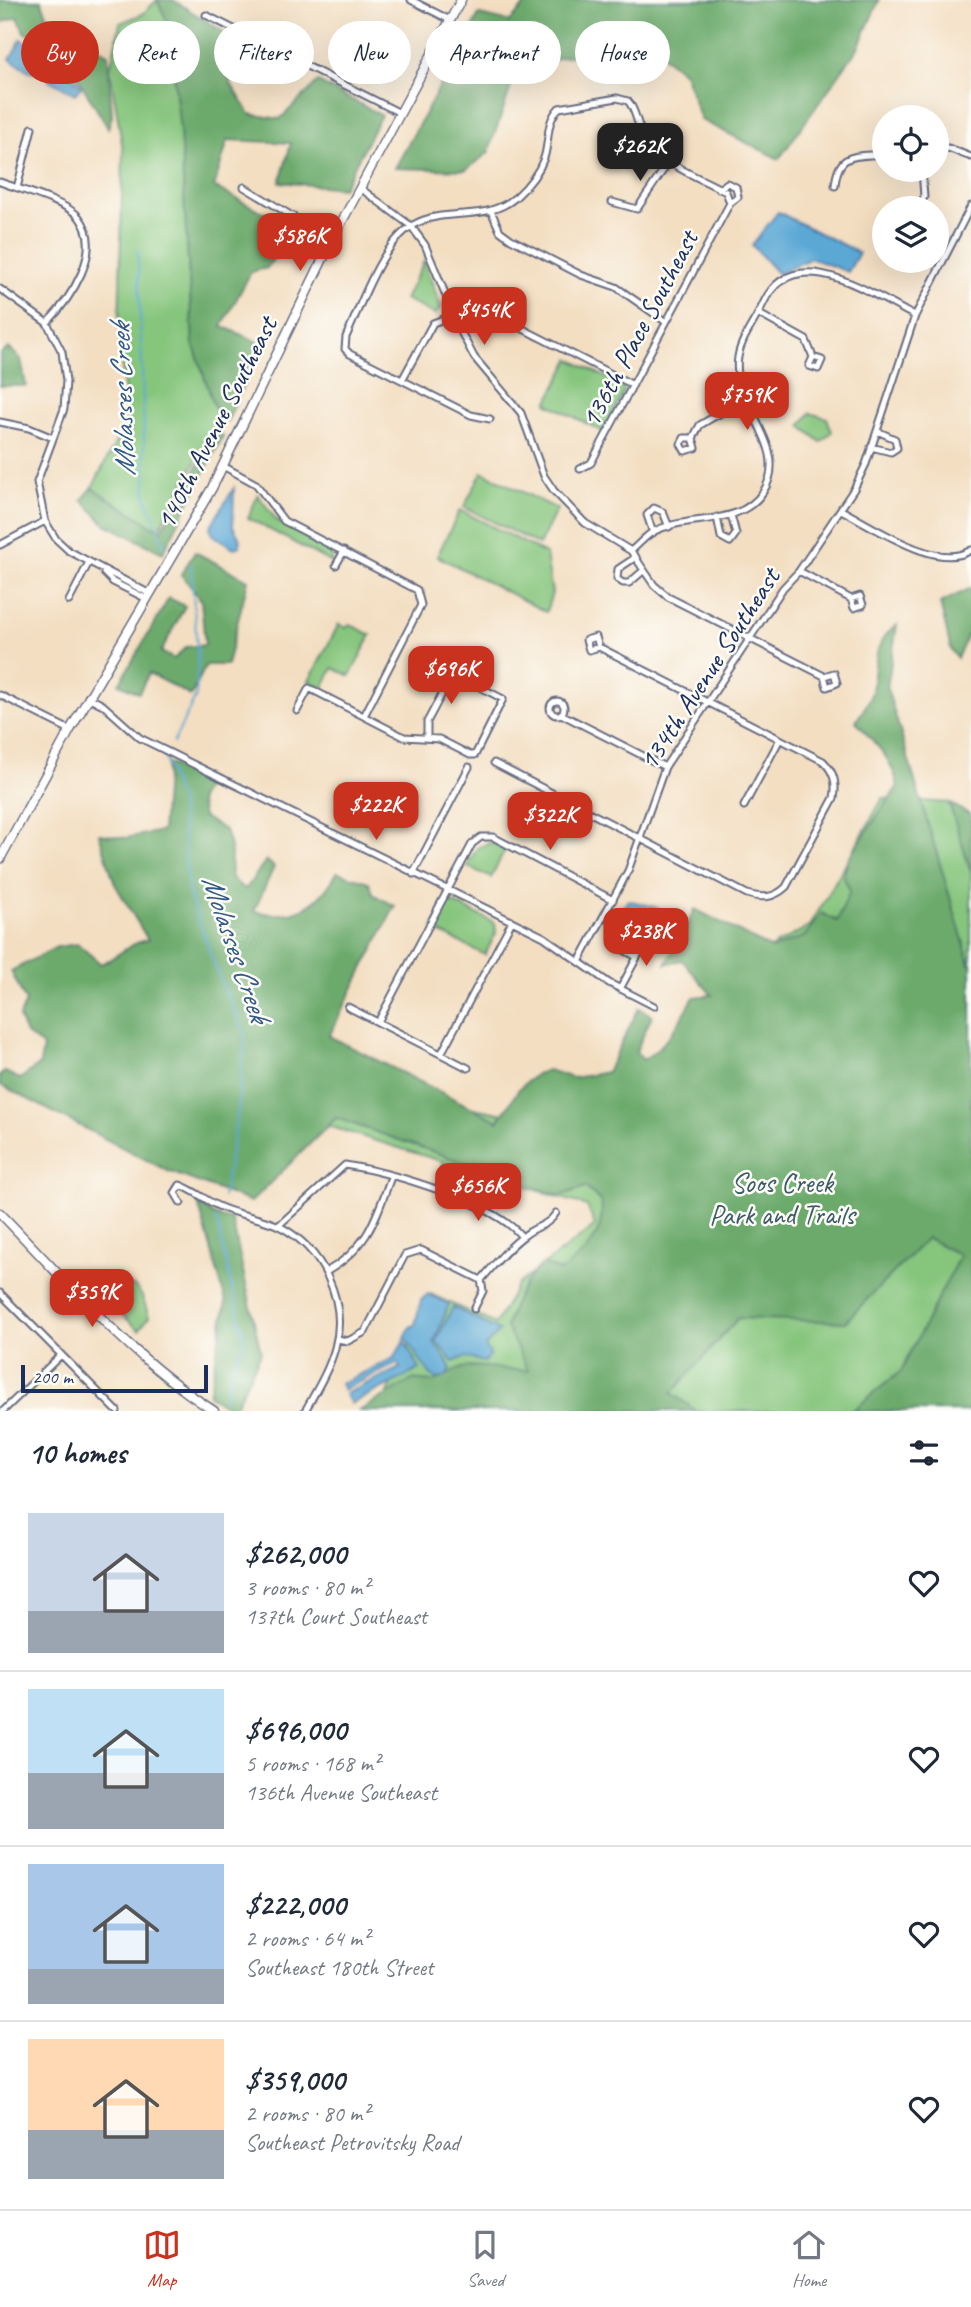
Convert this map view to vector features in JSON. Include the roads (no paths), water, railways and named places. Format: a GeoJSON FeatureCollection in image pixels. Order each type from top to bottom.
{"type":"FeatureCollection","features":[{"type":"Feature","properties":{"kind":"main road","name":"140th Avenue Southeast"},"geometry":{"type":"LineString","coordinates":[[0,859],[69,730],[223,466],[332,240],[461,0]]}},
{"type":"Feature","properties":{"kind":"main road"},"geometry":{"type":"LineString","coordinates":[[0,1213],[135,1352],[175,1387],[214,1411]]}},
{"type":"Feature","properties":{"kind":"street"},"geometry":{"type":"LineString","coordinates":[[411,0],[450,20]]}},
{"type":"Feature","properties":{"kind":"street"},"geometry":{"type":"LineString","coordinates":[[206,15],[400,113]]}},
{"type":"Feature","properties":{"kind":"street"},"geometry":{"type":"LineString","coordinates":[[490,419],[471,415],[345,349],[346,337],[396,239],[411,226],[428,219],[491,211],[514,199],[538,170],[544,158],[549,122],[559,108],[617,99],[628,101],[645,139],[668,163],[719,189],[728,195],[730,203]]}},
{"type":"Feature","properties":{"kind":"street"},"geometry":{"type":"LineString","coordinates":[[17,188],[32,128]]}},
{"type":"Feature","properties":{"kind":"street"},"geometry":{"type":"LineString","coordinates":[[949,148],[971,156]]}},
{"type":"Feature","properties":{"kind":"street"},"geometry":{"type":"LineString","coordinates":[[835,186],[839,165],[845,159],[872,156]]}},
{"type":"Feature","properties":{"kind":"street"},"geometry":{"type":"LineString","coordinates":[[612,202],[637,209],[668,163]]}},
{"type":"Feature","properties":{"kind":"street"},"geometry":{"type":"LineString","coordinates":[[0,181],[68,208],[79,216],[86,230],[89,249],[86,262],[62,307],[47,323]]}},
{"type":"Feature","properties":{"kind":"street","name":"136th Place Southeast"},"geometry":{"type":"LineString","coordinates":[[579,469],[591,463],[730,203],[738,197],[737,189],[727,183],[719,189]]}},
{"type":"Feature","properties":{"kind":"street"},"geometry":{"type":"LineString","coordinates":[[244,187],[332,240]]}},
{"type":"Feature","properties":{"kind":"street"},"geometry":{"type":"LineString","coordinates":[[360,188],[411,226],[425,245],[474,357],[521,413],[549,484],[565,506],[631,551],[643,571],[668,597],[824,676]]}},
{"type":"Feature","properties":{"kind":"street","name":"134th Avenue Southeast"},"geometry":{"type":"LineString","coordinates":[[580,960],[628,871],[664,767],[783,588],[799,570],[854,489],[872,447],[915,316],[971,206]]}},
{"type":"Feature","properties":{"kind":"street"},"geometry":{"type":"LineString","coordinates":[[491,211],[500,231],[511,239],[581,275],[616,287],[666,322]]}},
{"type":"Feature","properties":{"kind":"street"},"geometry":{"type":"LineString","coordinates":[[631,551],[653,533],[669,527],[731,514],[757,499],[769,482],[772,467],[770,452],[739,378],[738,358],[744,339],[768,294],[781,280],[798,272],[811,271],[830,275],[915,316]]}},
{"type":"Feature","properties":{"kind":"street"},"geometry":{"type":"LineString","coordinates":[[1,291],[47,323],[60,344],[66,381],[64,409],[37,482],[45,521],[56,539],[88,564],[148,597]]}},
{"type":"Feature","properties":{"kind":"street"},"geometry":{"type":"LineString","coordinates":[[402,380],[429,329],[439,319],[478,306],[633,385]]}},
{"type":"Feature","properties":{"kind":"street"},"geometry":{"type":"LineString","coordinates":[[759,314],[806,340],[813,357]]}},
{"type":"Feature","properties":{"kind":"street"},"geometry":{"type":"LineString","coordinates":[[693,438],[700,425],[746,398]]}},
{"type":"Feature","properties":{"kind":"street"},"geometry":{"type":"LineString","coordinates":[[0,422],[29,428],[53,438]]}},
{"type":"Feature","properties":{"kind":"street"},"geometry":{"type":"LineString","coordinates":[[872,447],[891,452],[898,446],[895,439],[877,431]]}},
{"type":"Feature","properties":{"kind":"street"},"geometry":{"type":"LineString","coordinates":[[223,466],[256,484],[284,521],[412,586],[420,597],[421,605],[364,716]]}},
{"type":"Feature","properties":{"kind":"street"},"geometry":{"type":"LineString","coordinates":[[653,533],[647,515],[654,508],[663,512],[669,527]]}},
{"type":"Feature","properties":{"kind":"street"},"geometry":{"type":"LineString","coordinates":[[841,510],[930,555],[948,558],[962,556],[971,550]]}},
{"type":"Feature","properties":{"kind":"street"},"geometry":{"type":"LineString","coordinates":[[717,517],[721,537],[730,542],[736,534],[731,514]]}},
{"type":"Feature","properties":{"kind":"street"},"geometry":{"type":"LineString","coordinates":[[0,545],[45,521]]}},
{"type":"Feature","properties":{"kind":"street"},"geometry":{"type":"LineString","coordinates":[[336,565],[344,551]]}},
{"type":"Feature","properties":{"kind":"street"},"geometry":{"type":"LineString","coordinates":[[636,557],[618,569],[617,579],[622,583],[629,583],[643,571]]}},
{"type":"Feature","properties":{"kind":"street"},"geometry":{"type":"LineString","coordinates":[[69,601],[88,564]]}},
{"type":"Feature","properties":{"kind":"street"},"geometry":{"type":"LineString","coordinates":[[799,570],[851,598]]}},
{"type":"Feature","properties":{"kind":"street"},"geometry":{"type":"LineString","coordinates":[[494,763],[747,894],[769,897],[777,895],[794,876],[834,798],[834,778],[823,761],[599,647]]}},
{"type":"Feature","properties":{"kind":"street"},"geometry":{"type":"LineString","coordinates":[[297,711],[309,688],[404,737],[439,739],[474,755],[503,699],[453,673],[427,722],[427,738]]}},
{"type":"Feature","properties":{"kind":"street"},"geometry":{"type":"LineString","coordinates":[[0,695],[69,730]]}},
{"type":"Feature","properties":{"kind":"street"},"geometry":{"type":"LineString","coordinates":[[88,697],[103,705],[140,738],[413,874],[449,888],[580,960],[620,989],[654,1006]]}},
{"type":"Feature","properties":{"kind":"street"},"geometry":{"type":"LineString","coordinates":[[561,714],[664,767]]}},
{"type":"Feature","properties":{"kind":"street"},"geometry":{"type":"LineString","coordinates":[[744,806],[780,739]]}},
{"type":"Feature","properties":{"kind":"street"},"geometry":{"type":"LineString","coordinates":[[413,874],[469,766]]}},
{"type":"Feature","properties":{"kind":"street"},"geometry":{"type":"LineString","coordinates":[[378,1022],[472,844],[481,837],[493,837],[613,900]]}},
{"type":"Feature","properties":{"kind":"street"},"geometry":{"type":"LineString","coordinates":[[441,1054],[512,921]]}},
{"type":"Feature","properties":{"kind":"street"},"geometry":{"type":"LineString","coordinates":[[620,989],[649,935]]}},
{"type":"Feature","properties":{"kind":"street"},"geometry":{"type":"LineString","coordinates":[[613,944],[637,957]]}},
{"type":"Feature","properties":{"kind":"street"},"geometry":{"type":"LineString","coordinates":[[348,1007],[468,1068]]}},
{"type":"Feature","properties":{"kind":"street"},"geometry":{"type":"LineString","coordinates":[[278,1226],[345,1165],[447,1193],[513,1225],[522,1237]]}},
{"type":"Feature","properties":{"kind":"street"},"geometry":{"type":"LineString","coordinates":[[326,1272],[346,1260],[371,1233],[391,1177]]}},
{"type":"Feature","properties":{"kind":"street"},"geometry":{"type":"LineString","coordinates":[[181,1203],[175,1193],[180,1185],[217,1205],[278,1226],[304,1244],[326,1272],[337,1310],[337,1339],[330,1363],[306,1411]]}},
{"type":"Feature","properties":{"kind":"street"},"geometry":{"type":"LineString","coordinates":[[481,1280],[522,1237],[548,1224],[556,1213]]}},
{"type":"Feature","properties":{"kind":"street"},"geometry":{"type":"LineString","coordinates":[[337,1339],[348,1341],[365,1332],[405,1255],[413,1251],[421,1250],[481,1280]]}},
{"type":"Feature","properties":{"kind":"street"},"geometry":{"type":"LineString","coordinates":[[474,1309],[483,1291],[481,1280]]}},
{"type":"Feature","properties":{"kind":"street"},"geometry":{"type":"LineString","coordinates":[[0,1293],[113,1410]]}},
{"type":"Feature","properties":{"kind":"street"},"geometry":{"type":"LineString","coordinates":[[3,1411],[60,1356]]}},
{"type":"Feature","properties":{"kind":"water"},"geometry":{"type":"Polygon","coordinates":[[[21,39],[21,66],[10,59],[21,39]]]}},
{"type":"Feature","properties":{"kind":"water"},"geometry":{"type":"Polygon","coordinates":[[[56,84],[79,84],[81,87],[75,94],[56,84]]]}},
{"type":"Feature","properties":{"kind":"water"},"geometry":{"type":"Polygon","coordinates":[[[778,212],[859,253],[848,272],[811,258],[778,274],[752,245],[778,212]]]}},
{"type":"Feature","properties":{"kind":"water"},"geometry":{"type":"Polygon","coordinates":[[[234,488],[233,526],[240,539],[240,546],[234,548],[213,535],[210,527],[234,488]]]}},
{"type":"Feature","properties":{"kind":"water"},"geometry":{"type":"Polygon","coordinates":[[[628,900],[655,907],[676,919],[668,934],[620,911],[628,900]]]}},
{"type":"Feature","properties":{"kind":"water"},"geometry":{"type":"Polygon","coordinates":[[[428,1294],[449,1304],[434,1342],[451,1368],[446,1376],[438,1379],[430,1374],[405,1338],[410,1327],[415,1325],[421,1300],[428,1294]]]}},
{"type":"Feature","properties":{"kind":"water"},"geometry":{"type":"Polygon","coordinates":[[[453,1307],[499,1331],[485,1346],[490,1354],[484,1362],[465,1357],[453,1362],[436,1341],[453,1307]]]}},
{"type":"Feature","properties":{"kind":"water"},"geometry":{"type":"Polygon","coordinates":[[[404,1341],[420,1369],[351,1404],[345,1394],[400,1368],[398,1363],[343,1390],[340,1384],[394,1358],[404,1341]]]}},
{"type":"Feature","properties":{"kind":"waterway","name":"Molasses Creek"},"geometry":{"type":"LineString","coordinates":[[138,250],[146,497],[164,545]]}},
{"type":"Feature","properties":{"kind":"waterway","name":"Molasses Creek"},"geometry":{"type":"LineString","coordinates":[[173,743],[196,696],[198,661],[191,565]]}},
{"type":"Feature","properties":{"kind":"waterway","name":"Molasses Creek"},"geometry":{"type":"LineString","coordinates":[[164,756],[180,801],[189,894],[221,982],[245,1033],[238,1111],[223,1197]]}},
{"type":"Feature","properties":{"kind":"waterway","name":"Molasses Creek"},"geometry":{"type":"LineString","coordinates":[[216,1218],[244,1339],[224,1400]]}},
{"type":"Feature","properties":{"kind":"park label","name":"Soos Creek Park and Trails"},"geometry":{"type":"Point","coordinates":[782,1198]}}]}
